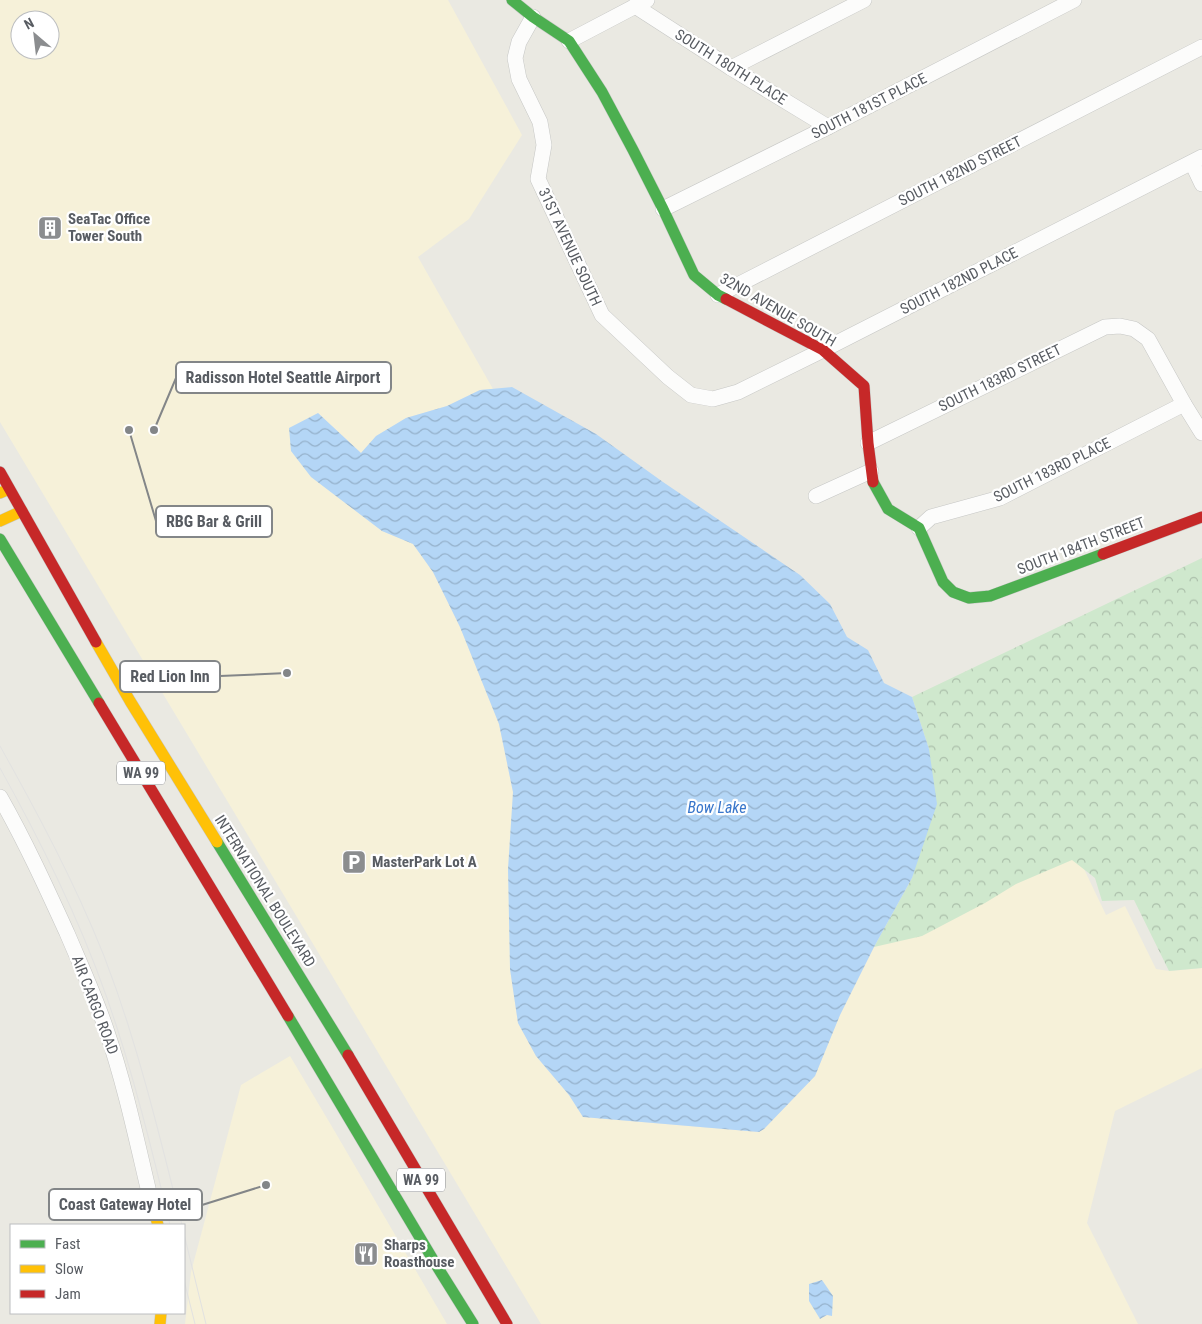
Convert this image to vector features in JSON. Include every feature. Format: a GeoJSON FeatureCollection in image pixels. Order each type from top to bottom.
{"type":"FeatureCollection","features":[{"type":"Feature","properties":{"kind":"main road","name":"32ND AVENUE SOUTH"},"geometry":{"type":"LineString","coordinates":[[512,0],[533,17],[569,41],[602,92],[663,208],[694,275],[718,295],[823,350],[864,386],[872,483],[888,508],[919,528]]}},
{"type":"Feature","properties":{"kind":"main road","name":"INTERNATIONAL BOULEVARD"},"geometry":{"type":"LineString","coordinates":[[0,472],[5,491],[22,511],[130,702],[375,1099],[507,1324]]}},
{"type":"Feature","properties":{"kind":"main road"},"geometry":{"type":"LineString","coordinates":[[0,522],[22,511]]}},
{"type":"Feature","properties":{"kind":"main road","name":"SOUTH 184TH STREET"},"geometry":{"type":"LineString","coordinates":[[919,528],[943,582],[953,592],[969,598],[990,596],[1202,517]]}},
{"type":"Feature","properties":{"kind":"main road","name":"WA 99"},"geometry":{"type":"LineString","coordinates":[[0,539],[473,1324]]}},
{"type":"Feature","properties":{"kind":"main road","name":"AIR CARGO ROAD"},"geometry":{"type":"LineString","coordinates":[[152,1205],[158,1224]]}},
{"type":"Feature","properties":{"kind":"street"},"geometry":{"type":"LineString","coordinates":[[731,68],[864,0]]}},
{"type":"Feature","properties":{"kind":"street","name":"SOUTH 181ST PLACE"},"geometry":{"type":"LineString","coordinates":[[663,208],[828,128],[1074,0]]}},
{"type":"Feature","properties":{"kind":"street","name":"SOUTH 180TH PLACE"},"geometry":{"type":"LineString","coordinates":[[569,41],[641,3],[731,68],[828,128]]}},
{"type":"Feature","properties":{"kind":"street","name":"31ST AVENUE SOUTH"},"geometry":{"type":"LineString","coordinates":[[533,17],[519,42],[515,58],[519,79],[540,122],[544,145],[538,179],[602,315],[668,377],[691,395],[713,399]]}},
{"type":"Feature","properties":{"kind":"street","name":"SOUTH 182ND STREET"},"geometry":{"type":"LineString","coordinates":[[718,295],[1202,47]]}},
{"type":"Feature","properties":{"kind":"street"},"geometry":{"type":"LineString","coordinates":[[1197,160],[1202,184]]}},
{"type":"Feature","properties":{"kind":"street","name":"SOUTH 182ND PLACE"},"geometry":{"type":"LineString","coordinates":[[713,399],[738,392],[1197,160]]}},
{"type":"Feature","properties":{"kind":"street","name":"SOUTH 183RD STREET"},"geometry":{"type":"LineString","coordinates":[[868,442],[1105,327],[1120,326],[1134,329],[1148,339],[1184,404]]}},
{"type":"Feature","properties":{"kind":"street"},"geometry":{"type":"LineString","coordinates":[[1184,404],[1202,433]]}},
{"type":"Feature","properties":{"kind":"street","name":"SOUTH 183RD PLACE"},"geometry":{"type":"LineString","coordinates":[[919,528],[931,517],[1000,498],[1184,404]]}},
{"type":"Feature","properties":{"kind":"street"},"geometry":{"type":"LineString","coordinates":[[816,496],[871,471]]}},
{"type":"Feature","properties":{"kind":"street","name":"AIR CARGO ROAD"},"geometry":{"type":"LineString","coordinates":[[0,797],[46,887],[98,1006],[120,1075],[152,1205]]}},
{"type":"Feature","properties":{"kind":"shaded area"},"geometry":{"type":"Polygon","coordinates":[[[0,0],[448,0],[522,135],[469,219],[418,257],[493,389],[480,390],[447,406],[406,418],[377,436],[361,453],[318,413],[312,477],[382,531],[413,543],[433,572],[460,627],[499,724],[513,792],[510,969],[518,1023],[536,1056],[569,1095],[583,1117],[759,1132],[815,1076],[840,1015],[874,947],[1074,848],[1106,915],[1125,906],[1156,969],[1169,971],[1202,968],[1202,1068],[1115,1111],[1087,1223],[1138,1324],[541,1324],[0,422],[0,0]]]}},
{"type":"Feature","properties":{"kind":"shaded area"},"geometry":{"type":"Polygon","coordinates":[[[290,1056],[447,1324],[185,1324],[191,1272],[241,1085],[290,1056]]]}},
{"type":"Feature","properties":{"kind":"green space"},"geometry":{"type":"Polygon","coordinates":[[[1202,558],[1202,968],[1169,971],[1134,900],[1102,901],[1095,878],[1072,860],[1016,884],[985,903],[922,936],[874,947],[912,878],[929,749],[912,697],[1202,558]]]}},
{"type":"Feature","properties":{"kind":"water","name":"Bow Lake"},"geometry":{"type":"Polygon","coordinates":[[[512,387],[596,434],[800,575],[830,604],[847,637],[868,650],[884,683],[912,697],[929,749],[937,804],[912,878],[874,947],[840,1015],[815,1076],[759,1132],[583,1117],[569,1095],[536,1056],[518,1023],[510,969],[508,869],[513,792],[499,724],[460,627],[433,572],[413,544],[382,531],[311,477],[291,451],[289,428],[318,413],[361,453],[376,436],[406,418],[447,406],[480,390],[512,387]]]}},
{"type":"Feature","properties":{"kind":"water"},"geometry":{"type":"Polygon","coordinates":[[[822,1280],[833,1296],[832,1316],[827,1315],[820,1319],[809,1301],[809,1284],[822,1280]]]}},
{"type":"Feature","properties":{"kind":"tram line"},"geometry":{"type":"LineString","coordinates":[[0,746],[55,849],[81,902],[104,956],[138,1056],[182,1224]]}},
{"type":"Feature","properties":{"kind":"tram line"},"geometry":{"type":"LineString","coordinates":[[0,768],[72,910],[96,968],[134,1083],[170,1224]]}},
{"type":"Feature","properties":{"kind":"tram line"},"geometry":{"type":"LineString","coordinates":[[185,1238],[206,1324]]}},
{"type":"Feature","properties":{"kind":"tram line"},"geometry":{"type":"LineString","coordinates":[[185,1284],[195,1324]]}},
{"type":"Feature","properties":{"kind":"traffic: fast"},"geometry":{"type":"LineString","coordinates":[[512,0],[533,17],[569,41],[602,92],[633,150],[694,275],[718,295],[726,299]]}},
{"type":"Feature","properties":{"kind":"traffic: fast"},"geometry":{"type":"LineString","coordinates":[[873,482],[888,509],[919,528],[943,582],[953,592],[969,598],[990,596],[1103,554]]}},
{"type":"Feature","properties":{"kind":"traffic: fast"},"geometry":{"type":"LineString","coordinates":[[0,539],[99,703]]}},
{"type":"Feature","properties":{"kind":"traffic: fast"},"geometry":{"type":"LineString","coordinates":[[217,842],[348,1055]]}},
{"type":"Feature","properties":{"kind":"traffic: fast"},"geometry":{"type":"LineString","coordinates":[[288,1016],[473,1324]]}},
{"type":"Feature","properties":{"kind":"traffic: slow"},"geometry":{"type":"LineString","coordinates":[[0,493],[9,489]]}},
{"type":"Feature","properties":{"kind":"traffic: slow"},"geometry":{"type":"LineString","coordinates":[[0,521],[22,511]]}},
{"type":"Feature","properties":{"kind":"traffic: slow"},"geometry":{"type":"LineString","coordinates":[[96,642],[217,842]]}},
{"type":"Feature","properties":{"kind":"traffic: slow"},"geometry":{"type":"LineString","coordinates":[[152,1205],[158,1224]]}},
{"type":"Feature","properties":{"kind":"traffic: slow"},"geometry":{"type":"LineString","coordinates":[[160,1324],[161,1314]]}},
{"type":"Feature","properties":{"kind":"traffic: jam"},"geometry":{"type":"LineString","coordinates":[[726,299],[823,350],[864,386],[873,482]]}},
{"type":"Feature","properties":{"kind":"traffic: jam"},"geometry":{"type":"LineString","coordinates":[[0,472],[96,642]]}},
{"type":"Feature","properties":{"kind":"traffic: jam"},"geometry":{"type":"LineString","coordinates":[[1103,554],[1202,517]]}},
{"type":"Feature","properties":{"kind":"traffic: jam"},"geometry":{"type":"LineString","coordinates":[[99,703],[288,1016]]}},
{"type":"Feature","properties":{"kind":"traffic: jam"},"geometry":{"type":"LineString","coordinates":[[348,1055],[507,1324]]}},
{"type":"Feature","properties":{"kind":"place","name":"SeaTac Office Tower South"},"geometry":{"type":"Point","coordinates":[50,228]}},
{"type":"Feature","properties":{"kind":"place","name":"RBG Bar & Grill"},"geometry":{"type":"Point","coordinates":[129,430]}},
{"type":"Feature","properties":{"kind":"place","name":"Radisson Hotel Seattle Airport"},"geometry":{"type":"Point","coordinates":[154,430]}},
{"type":"Feature","properties":{"kind":"place","name":"Red Lion Inn"},"geometry":{"type":"Point","coordinates":[287,673]}},
{"type":"Feature","properties":{"kind":"place","name":"MasterPark Lot A"},"geometry":{"type":"Point","coordinates":[354,862]}},
{"type":"Feature","properties":{"kind":"place","name":"Coast Gateway Hotel"},"geometry":{"type":"Point","coordinates":[266,1185]}},
{"type":"Feature","properties":{"kind":"place","name":"Sharps Roasthouse"},"geometry":{"type":"Point","coordinates":[366,1254]}}]}
